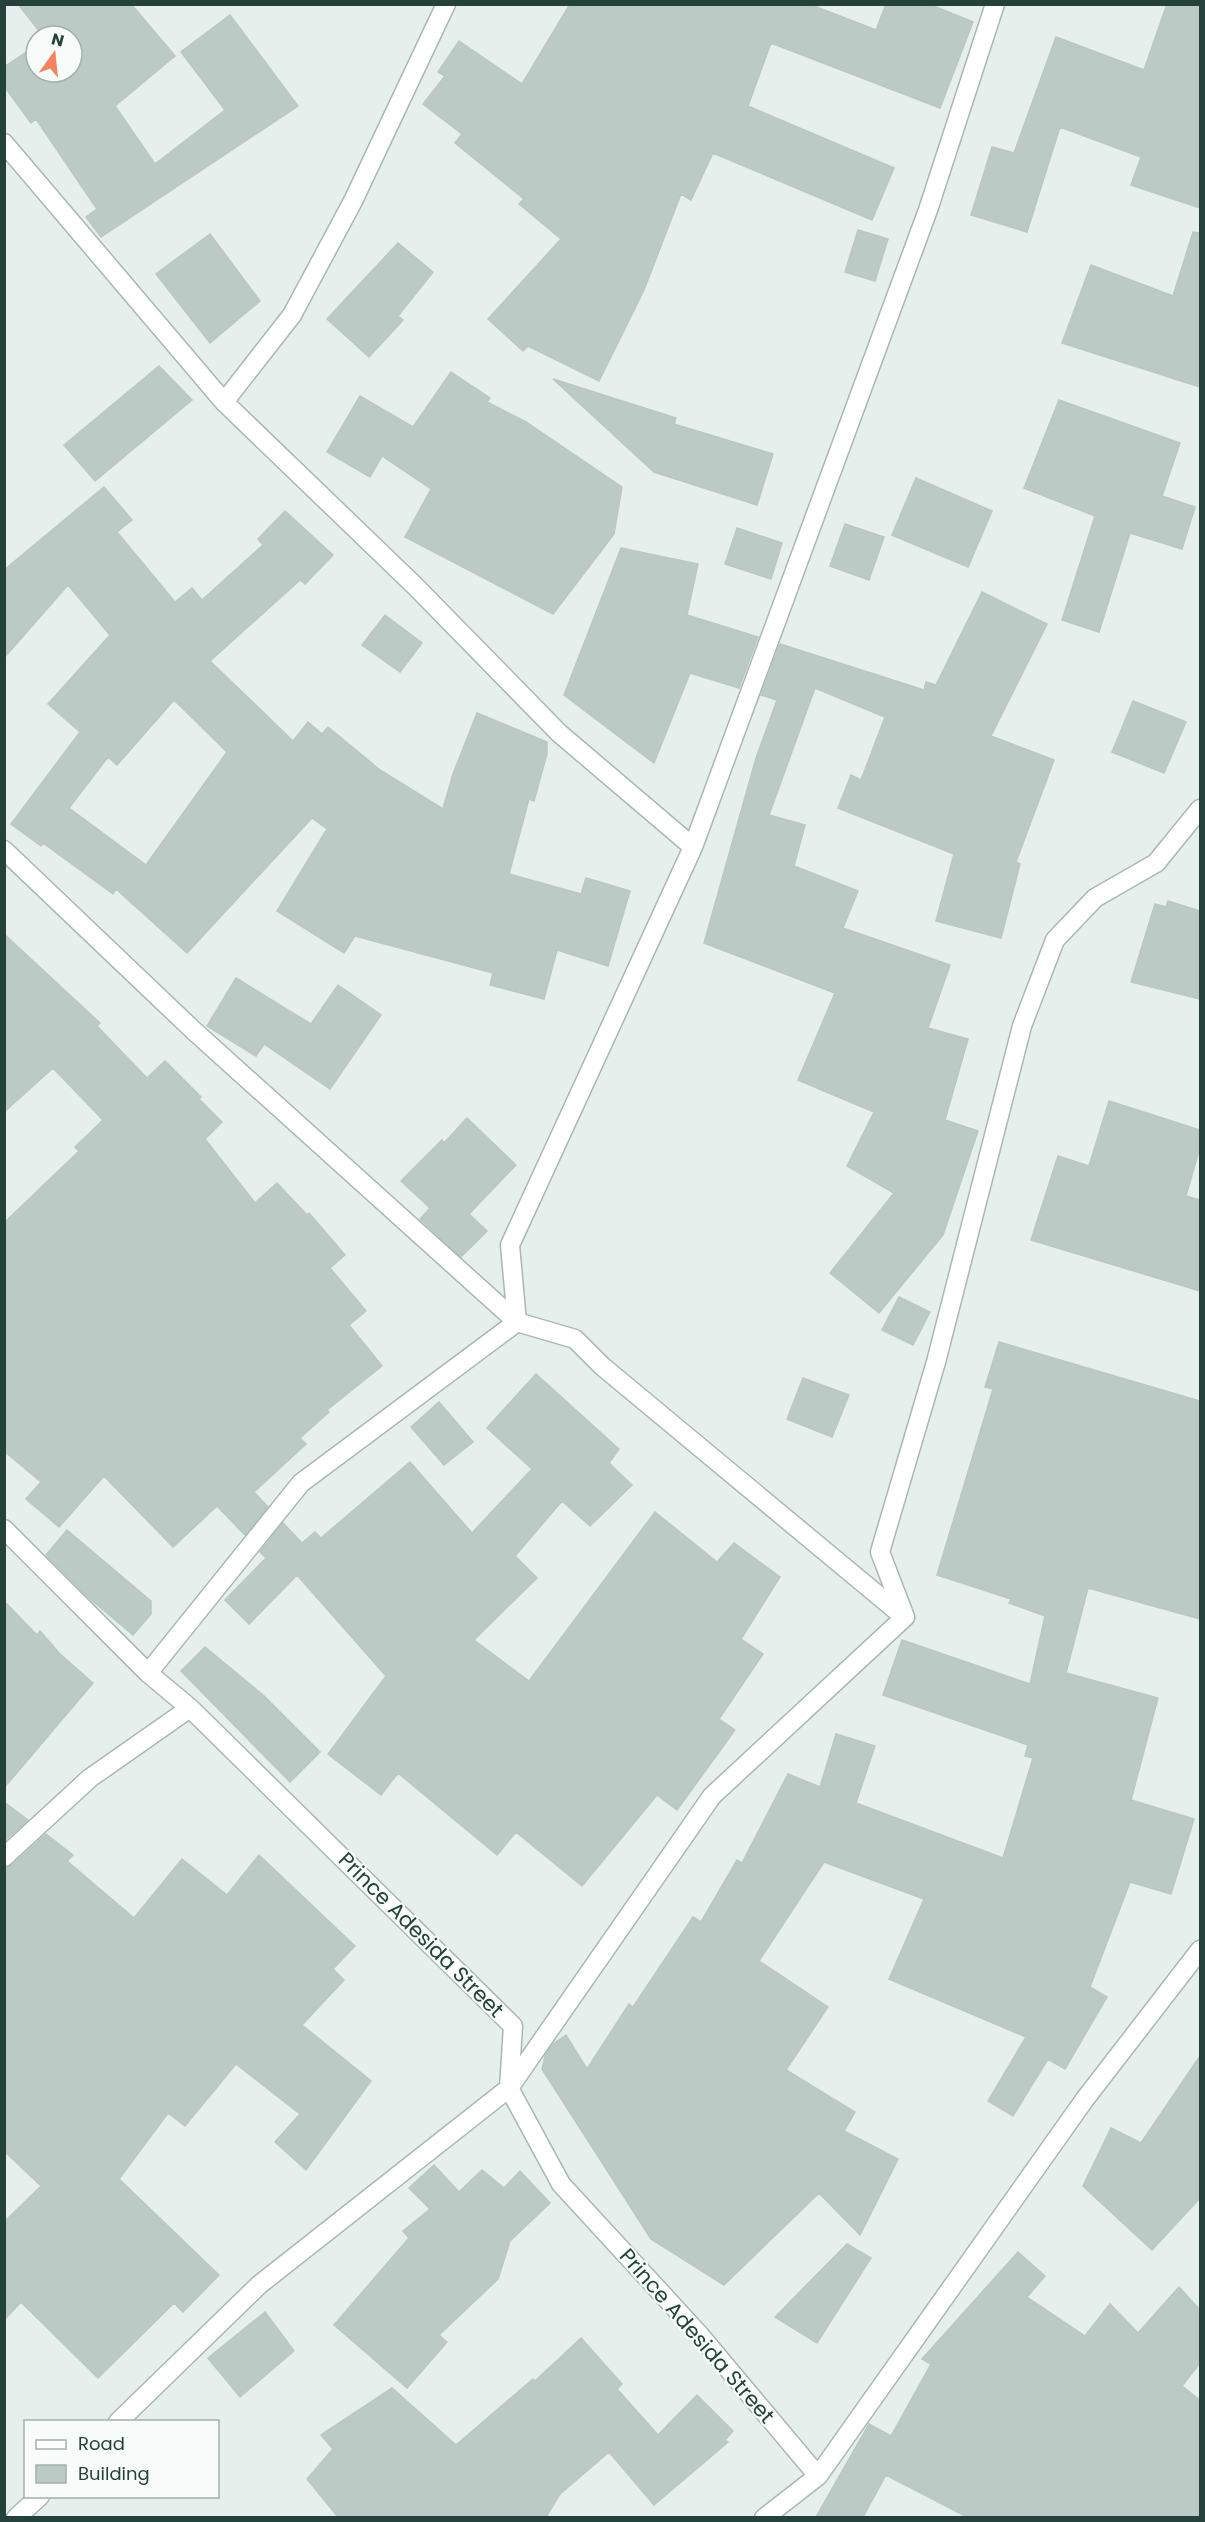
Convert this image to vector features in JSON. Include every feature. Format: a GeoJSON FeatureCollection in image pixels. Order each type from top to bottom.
{"type":"FeatureCollection","features":[{"type":"Feature","properties":{"kind":"street"},"geometry":{"type":"LineString","coordinates":[[224,402],[292,315],[358,191],[446,4]]}},
{"type":"Feature","properties":{"kind":"street"},"geometry":{"type":"LineString","coordinates":[[517,1322],[510,1245],[693,847],[928,210],[995,4]]}},
{"type":"Feature","properties":{"kind":"street"},"geometry":{"type":"LineString","coordinates":[[4,143],[224,402],[415,586],[559,733],[693,847]]}},
{"type":"Feature","properties":{"kind":"street"},"geometry":{"type":"LineString","coordinates":[[905,1617],[880,1552],[936,1362],[1022,1026],[1055,940],[1095,898],[1156,863],[1200,809]]}},
{"type":"Feature","properties":{"kind":"street"},"geometry":{"type":"LineString","coordinates":[[4,850],[193,1030],[517,1322],[574,1339],[602,1366],[905,1617]]}},
{"type":"Feature","properties":{"kind":"street"},"geometry":{"type":"LineString","coordinates":[[148,1673],[302,1483],[517,1322]]}},
{"type":"Feature","properties":{"kind":"street","name":"Prince Adesida Street"},"geometry":{"type":"LineString","coordinates":[[4,1529],[148,1673],[190,1708],[513,2026],[509,2088],[561,2184],[698,2333],[818,2476]]}},
{"type":"Feature","properties":{"kind":"street"},"geometry":{"type":"LineString","coordinates":[[118,2420],[258,2285],[509,2088],[712,1796],[905,1617]]}},
{"type":"Feature","properties":{"kind":"street"},"geometry":{"type":"LineString","coordinates":[[4,1857],[90,1778],[190,1708]]}},
{"type":"Feature","properties":{"kind":"street"},"geometry":{"type":"LineString","coordinates":[[764,2517],[818,2476],[1086,2099],[1200,1950]]}},
{"type":"Feature","properties":{"kind":"street"},"geometry":{"type":"LineString","coordinates":[[16,2517],[38,2498]]}},
{"type":"Feature","properties":{"kind":"building"},"geometry":{"type":"Polygon","coordinates":[[[18,4],[131,4],[175,56],[115,106],[155,164],[225,110],[181,52],[230,15],[298,106],[101,237],[86,217],[97,209],[36,119],[31,123],[4,86],[4,67],[24,54],[24,84],[84,84],[84,24],[34,24],[18,4]]]}},
{"type":"Feature","properties":{"kind":"building"},"geometry":{"type":"Polygon","coordinates":[[[570,4],[809,4],[876,30],[886,4],[929,4],[973,22],[940,108],[771,43],[748,106],[894,168],[872,220],[713,153],[691,200],[681,194],[644,290],[599,381],[528,346],[523,351],[488,319],[561,239],[519,204],[524,199],[455,143],[462,134],[423,104],[445,76],[438,72],[459,41],[522,84],[570,4]]]}},
{"type":"Feature","properties":{"kind":"building"},"geometry":{"type":"Polygon","coordinates":[[[1167,4],[1200,4],[1200,208],[1131,185],[1141,157],[1060,127],[1027,232],[971,215],[992,147],[1014,153],[1056,37],[1144,70],[1167,4]]]}},
{"type":"Feature","properties":{"kind":"building"},"geometry":{"type":"Polygon","coordinates":[[[858,230],[888,239],[875,281],[845,272],[858,230]]]}},
{"type":"Feature","properties":{"kind":"building"},"geometry":{"type":"Polygon","coordinates":[[[1193,232],[1200,233],[1200,387],[1062,343],[1091,265],[1173,296],[1193,232]]]}},
{"type":"Feature","properties":{"kind":"building"},"geometry":{"type":"Polygon","coordinates":[[[210,234],[260,301],[210,343],[156,274],[210,234]]]}},
{"type":"Feature","properties":{"kind":"building"},"geometry":{"type":"Polygon","coordinates":[[[398,243],[433,272],[398,316],[403,320],[369,357],[327,319],[398,243]]]}},
{"type":"Feature","properties":{"kind":"building"},"geometry":{"type":"Polygon","coordinates":[[[159,366],[192,400],[95,481],[64,445],[159,366]]]}},
{"type":"Feature","properties":{"kind":"building"},"geometry":{"type":"Polygon","coordinates":[[[451,372],[490,398],[487,402],[526,422],[622,487],[614,534],[553,614],[405,537],[431,489],[382,456],[370,477],[327,452],[360,396],[413,427],[451,372]]]}},
{"type":"Feature","properties":{"kind":"building"},"geometry":{"type":"Polygon","coordinates":[[[553,379],[676,418],[674,424],[773,454],[757,505],[654,472],[553,379]]]}},
{"type":"Feature","properties":{"kind":"building"},"geometry":{"type":"Polygon","coordinates":[[[1059,400],[1180,443],[1162,496],[1195,507],[1182,549],[1130,533],[1099,632],[1062,620],[1095,516],[1024,488],[1059,400]]]}},
{"type":"Feature","properties":{"kind":"building"},"geometry":{"type":"Polygon","coordinates":[[[916,478],[992,511],[968,567],[892,535],[916,478]]]}},
{"type":"Feature","properties":{"kind":"building"},"geometry":{"type":"Polygon","coordinates":[[[104,487],[132,520],[117,532],[175,602],[192,588],[202,600],[263,545],[258,539],[285,511],[333,555],[305,584],[300,580],[210,661],[293,741],[308,722],[322,734],[328,727],[380,770],[443,809],[453,774],[477,713],[547,742],[547,754],[534,801],[529,799],[509,874],[581,894],[586,878],[630,891],[608,966],[557,950],[544,999],[490,985],[493,973],[355,936],[344,953],[277,911],[327,829],[312,818],[187,953],[116,889],[113,894],[43,843],[41,846],[11,824],[80,732],[48,704],[110,635],[68,585],[4,658],[4,570],[104,487]],[[174,700],[117,765],[108,757],[69,808],[146,865],[227,752],[174,700]]]}},
{"type":"Feature","properties":{"kind":"building"},"geometry":{"type":"Polygon","coordinates":[[[845,524],[884,537],[869,580],[830,566],[845,524]]]}},
{"type":"Feature","properties":{"kind":"building"},"geometry":{"type":"Polygon","coordinates":[[[737,528],[782,543],[771,579],[725,564],[737,528]]]}},
{"type":"Feature","properties":{"kind":"building"},"geometry":{"type":"Polygon","coordinates":[[[621,548],[698,564],[687,615],[758,637],[739,688],[690,673],[654,763],[564,695],[621,548]]]}},
{"type":"Feature","properties":{"kind":"building"},"geometry":{"type":"Polygon","coordinates":[[[982,592],[1047,624],[991,736],[1054,760],[1016,862],[1020,864],[1001,938],[936,921],[954,854],[838,808],[851,775],[861,780],[885,717],[815,688],[769,815],[805,825],[794,866],[858,891],[843,928],[950,965],[928,1028],[968,1039],[945,1120],[978,1131],[943,1235],[879,1313],[830,1273],[894,1193],[847,1166],[874,1112],[798,1080],[835,993],[704,943],[756,758],[777,700],[761,695],[780,644],[924,690],[926,682],[936,685],[982,592]]]}},
{"type":"Feature","properties":{"kind":"building"},"geometry":{"type":"Polygon","coordinates":[[[385,615],[422,643],[400,672],[362,645],[385,615]]]}},
{"type":"Feature","properties":{"kind":"building"},"geometry":{"type":"Polygon","coordinates":[[[1133,701],[1186,722],[1164,773],[1112,752],[1133,701]]]}},
{"type":"Feature","properties":{"kind":"building"},"geometry":{"type":"Polygon","coordinates":[[[1168,901],[1200,911],[1200,999],[1131,982],[1155,904],[1166,907],[1168,901]]]}},
{"type":"Feature","properties":{"kind":"building"},"geometry":{"type":"Polygon","coordinates":[[[4,934],[100,1023],[97,1026],[147,1078],[165,1061],[201,1097],[199,1099],[222,1122],[205,1139],[255,1203],[277,1183],[307,1215],[309,1213],[345,1255],[330,1268],[366,1311],[349,1325],[382,1366],[327,1410],[329,1412],[300,1438],[306,1444],[254,1492],[268,1507],[245,1535],[217,1506],[173,1547],[104,1476],[59,1527],[26,1499],[41,1482],[4,1451],[4,1223],[79,1151],[75,1147],[103,1120],[53,1068],[4,1112],[4,934]]]}},
{"type":"Feature","properties":{"kind":"building"},"geometry":{"type":"Polygon","coordinates":[[[236,978],[311,1024],[338,985],[381,1015],[330,1089],[264,1044],[256,1056],[207,1026],[236,978]]]}},
{"type":"Feature","properties":{"kind":"building"},"geometry":{"type":"Polygon","coordinates":[[[1109,1101],[1200,1130],[1200,1147],[1186,1196],[1200,1200],[1200,1291],[1031,1240],[1058,1156],[1089,1166],[1109,1101]]]}},
{"type":"Feature","properties":{"kind":"building"},"geometry":{"type":"Polygon","coordinates":[[[467,1118],[516,1165],[469,1214],[487,1231],[461,1257],[420,1219],[430,1208],[401,1181],[442,1140],[444,1143],[467,1118]]]}},
{"type":"Feature","properties":{"kind":"building"},"geometry":{"type":"Polygon","coordinates":[[[899,1297],[930,1312],[913,1345],[882,1330],[899,1297]]]}},
{"type":"Feature","properties":{"kind":"building"},"geometry":{"type":"Polygon","coordinates":[[[999,1342],[1200,1401],[1200,1619],[1088,1588],[1066,1673],[1158,1698],[1131,1800],[1194,1819],[1171,1894],[1130,1882],[1090,1987],[1107,1997],[1065,2069],[1048,2059],[1013,2116],[988,2101],[1026,2037],[889,1979],[924,1899],[824,1862],[759,1961],[828,2007],[786,2070],[855,2112],[844,2131],[898,2159],[860,2235],[819,2193],[724,2285],[651,2239],[542,2069],[545,2056],[553,2044],[566,2035],[587,2069],[629,2004],[633,2007],[693,1917],[701,1922],[737,1860],[742,1863],[788,1774],[820,1787],[836,1734],[875,1746],[856,1803],[1003,1858],[1033,1758],[1025,1756],[1028,1745],[883,1695],[902,1640],[1030,1684],[1045,1616],[1009,1603],[1011,1599],[937,1575],[993,1389],[985,1387],[999,1342]]]}},
{"type":"Feature","properties":{"kind":"building"},"geometry":{"type":"Polygon","coordinates":[[[536,1374],[619,1449],[609,1463],[632,1485],[590,1526],[562,1501],[515,1556],[537,1578],[474,1640],[529,1681],[655,1512],[717,1562],[734,1543],[780,1577],[741,1639],[763,1654],[719,1719],[735,1730],[677,1810],[657,1795],[582,1886],[516,1832],[497,1855],[398,1773],[381,1795],[328,1754],[386,1676],[297,1575],[249,1624],[225,1600],[266,1558],[260,1552],[283,1523],[302,1543],[315,1532],[321,1538],[410,1462],[472,1533],[532,1469],[487,1428],[536,1374]]]}},
{"type":"Feature","properties":{"kind":"building"},"geometry":{"type":"Polygon","coordinates":[[[803,1378],[849,1395],[832,1437],[787,1419],[803,1378]]]}},
{"type":"Feature","properties":{"kind":"building"},"geometry":{"type":"Polygon","coordinates":[[[439,1402],[473,1442],[444,1465],[411,1427],[439,1402]]]}},
{"type":"Feature","properties":{"kind":"building"},"geometry":{"type":"Polygon","coordinates":[[[67,1530],[151,1601],[151,1614],[133,1635],[89,1598],[46,1555],[67,1530]]]}},
{"type":"Feature","properties":{"kind":"building"},"geometry":{"type":"Polygon","coordinates":[[[4,1601],[37,1635],[40,1631],[60,1654],[93,1683],[4,1788],[4,1601]]]}},
{"type":"Feature","properties":{"kind":"building"},"geometry":{"type":"Polygon","coordinates":[[[205,1647],[263,1695],[320,1752],[290,1782],[181,1671],[205,1647]]]}},
{"type":"Feature","properties":{"kind":"building"},"geometry":{"type":"Polygon","coordinates":[[[4,1802],[28,1820],[4,1841],[4,1802]]]}},
{"type":"Feature","properties":{"kind":"building"},"geometry":{"type":"Polygon","coordinates":[[[46,1834],[73,1855],[67,1861],[134,1918],[182,1859],[227,1895],[259,1855],[355,1946],[333,1969],[344,1980],[302,2025],[371,2081],[306,2170],[275,2142],[300,2114],[236,2064],[185,2126],[168,2113],[119,2179],[219,2275],[183,2312],[174,2303],[98,2378],[21,2302],[4,2320],[4,2222],[41,2186],[4,2151],[4,1868],[12,1865],[46,1834]]]}},
{"type":"Feature","properties":{"kind":"building"},"geometry":{"type":"Polygon","coordinates":[[[1200,2056],[1200,2198],[1152,2250],[1083,2186],[1111,2128],[1141,2143],[1200,2056]]]}},
{"type":"Feature","properties":{"kind":"building"},"geometry":{"type":"Polygon","coordinates":[[[434,2165],[459,2192],[482,2170],[504,2188],[520,2171],[550,2203],[510,2241],[498,2279],[439,2335],[447,2342],[407,2388],[334,2325],[409,2238],[403,2231],[430,2209],[409,2188],[434,2165]]]}},
{"type":"Feature","properties":{"kind":"building"},"geometry":{"type":"Polygon","coordinates":[[[847,2244],[871,2258],[817,2343],[775,2317],[847,2244]]]}},
{"type":"Feature","properties":{"kind":"building"},"geometry":{"type":"Polygon","coordinates":[[[1018,2252],[1045,2276],[1027,2297],[1085,2336],[1110,2304],[1138,2333],[1179,2287],[1200,2310],[1200,2363],[1182,2386],[1200,2400],[1200,2517],[967,2517],[886,2475],[863,2517],[816,2517],[869,2424],[891,2436],[931,2364],[922,2359],[1018,2252]]]}},
{"type":"Feature","properties":{"kind":"building"},"geometry":{"type":"Polygon","coordinates":[[[265,2312],[294,2351],[240,2397],[208,2358],[265,2312]]]}},
{"type":"Feature","properties":{"kind":"building"},"geometry":{"type":"Polygon","coordinates":[[[581,2338],[622,2384],[617,2389],[658,2435],[697,2395],[733,2431],[725,2440],[728,2442],[654,2505],[609,2452],[560,2494],[546,2517],[338,2517],[307,2479],[333,2449],[321,2435],[392,2388],[456,2445],[533,2379],[535,2381],[581,2338]]]}}]}
